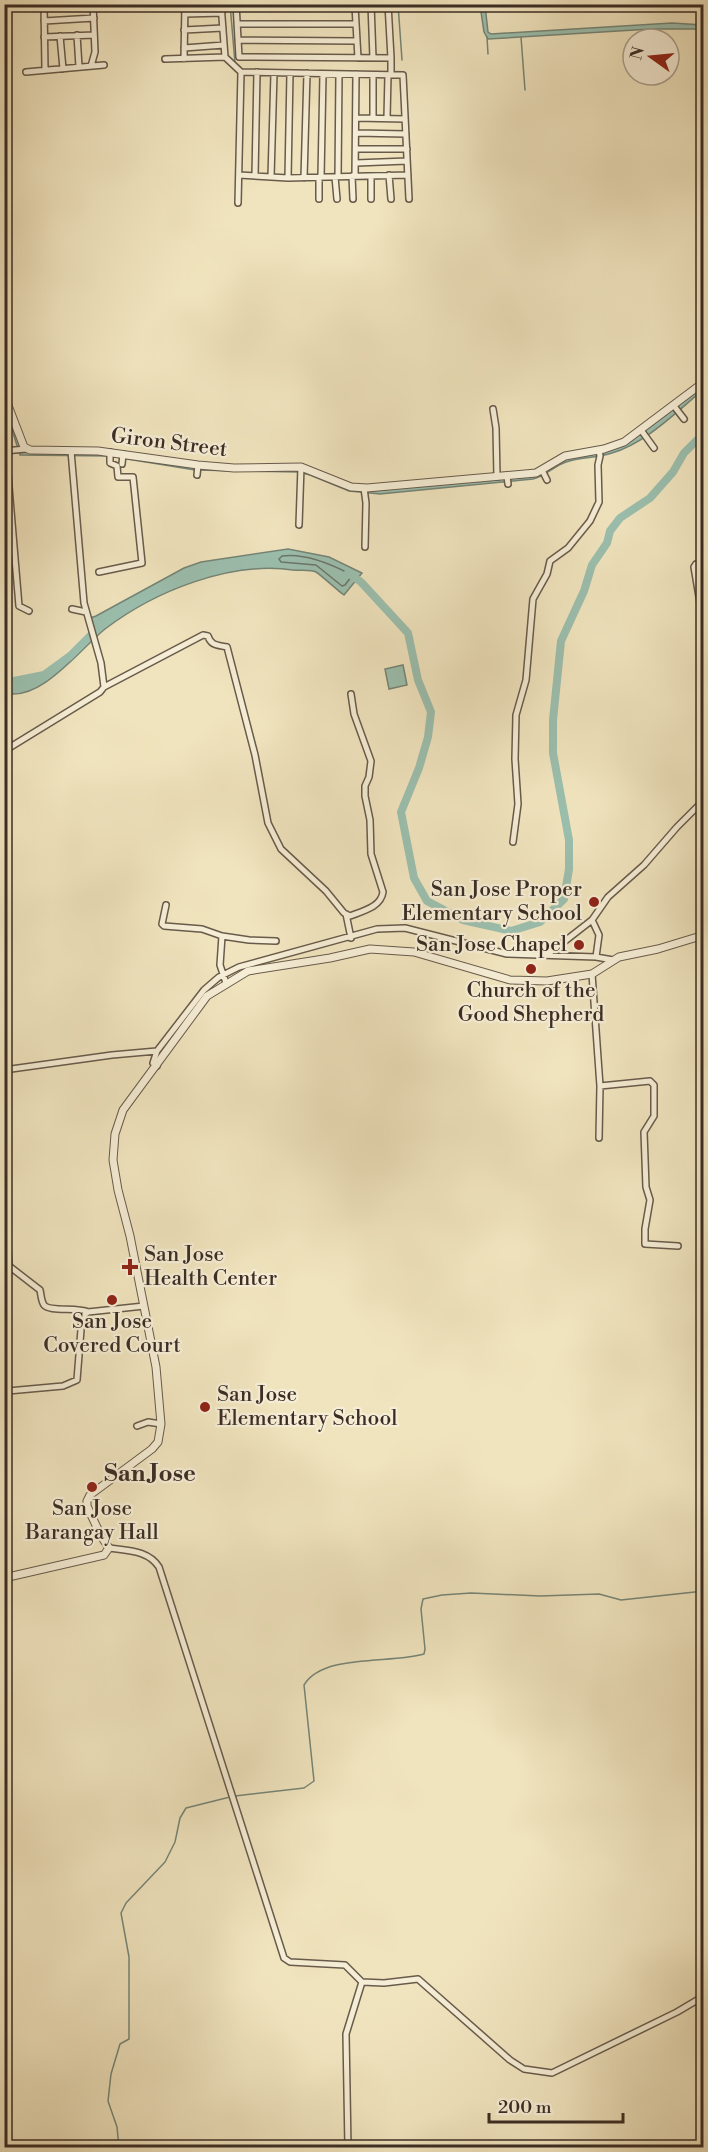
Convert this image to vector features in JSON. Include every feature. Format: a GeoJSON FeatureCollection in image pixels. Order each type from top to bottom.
{"type":"FeatureCollection","features":[{"type":"Feature","properties":{"kind":"street"},"geometry":{"type":"LineString","coordinates":[[44,4],[45,70]]}},
{"type":"Feature","properties":{"kind":"street"},"geometry":{"type":"LineString","coordinates":[[91,66],[95,52],[93,4]]}},
{"type":"Feature","properties":{"kind":"street"},"geometry":{"type":"LineString","coordinates":[[184,58],[185,4]]}},
{"type":"Feature","properties":{"kind":"street"},"geometry":{"type":"LineString","coordinates":[[221,4],[225,57],[241,72],[403,75],[409,199]]}},
{"type":"Feature","properties":{"kind":"street"},"geometry":{"type":"LineString","coordinates":[[371,4],[374,58]]}},
{"type":"Feature","properties":{"kind":"street"},"geometry":{"type":"LineString","coordinates":[[387,118],[391,58],[388,4]]}},
{"type":"Feature","properties":{"kind":"street"},"geometry":{"type":"LineString","coordinates":[[357,58],[355,6],[236,6],[239,57],[357,58],[391,58]]}},
{"type":"Feature","properties":{"kind":"street"},"geometry":{"type":"LineString","coordinates":[[185,14],[222,13]]}},
{"type":"Feature","properties":{"kind":"street"},"geometry":{"type":"LineString","coordinates":[[44,21],[94,18]]}},
{"type":"Feature","properties":{"kind":"street"},"geometry":{"type":"LineString","coordinates":[[237,24],[356,24]]}},
{"type":"Feature","properties":{"kind":"street"},"geometry":{"type":"LineString","coordinates":[[184,30],[223,28]]}},
{"type":"Feature","properties":{"kind":"street"},"geometry":{"type":"LineString","coordinates":[[44,37],[94,34]]}},
{"type":"Feature","properties":{"kind":"street"},"geometry":{"type":"LineString","coordinates":[[77,35],[79,67]]}},
{"type":"Feature","properties":{"kind":"street"},"geometry":{"type":"LineString","coordinates":[[60,36],[63,69]]}},
{"type":"Feature","properties":{"kind":"street"},"geometry":{"type":"LineString","coordinates":[[238,40],[357,41]]}},
{"type":"Feature","properties":{"kind":"street"},"geometry":{"type":"LineString","coordinates":[[184,48],[224,45]]}},
{"type":"Feature","properties":{"kind":"street"},"geometry":{"type":"LineString","coordinates":[[165,59],[225,57]]}},
{"type":"Feature","properties":{"kind":"street"},"geometry":{"type":"LineString","coordinates":[[26,72],[104,65]]}},
{"type":"Feature","properties":{"kind":"street"},"geometry":{"type":"LineString","coordinates":[[238,203],[241,72]]}},
{"type":"Feature","properties":{"kind":"street"},"geometry":{"type":"LineString","coordinates":[[255,176],[257,72]]}},
{"type":"Feature","properties":{"kind":"street"},"geometry":{"type":"LineString","coordinates":[[271,177],[274,73]]}},
{"type":"Feature","properties":{"kind":"street"},"geometry":{"type":"LineString","coordinates":[[288,178],[290,73]]}},
{"type":"Feature","properties":{"kind":"street"},"geometry":{"type":"LineString","coordinates":[[304,178],[307,73]]}},
{"type":"Feature","properties":{"kind":"street"},"geometry":{"type":"LineString","coordinates":[[319,200],[323,74]]}},
{"type":"Feature","properties":{"kind":"street"},"geometry":{"type":"LineString","coordinates":[[337,199],[339,74]]}},
{"type":"Feature","properties":{"kind":"street"},"geometry":{"type":"LineString","coordinates":[[353,199],[356,163],[356,74]]}},
{"type":"Feature","properties":{"kind":"street"},"geometry":{"type":"LineString","coordinates":[[373,75],[373,118]]}},
{"type":"Feature","properties":{"kind":"street"},"geometry":{"type":"LineString","coordinates":[[356,117],[405,119]]}},
{"type":"Feature","properties":{"kind":"street"},"geometry":{"type":"LineString","coordinates":[[356,134],[406,134]]}},
{"type":"Feature","properties":{"kind":"street"},"geometry":{"type":"LineString","coordinates":[[356,149],[407,149]]}},
{"type":"Feature","properties":{"kind":"street"},"geometry":{"type":"LineString","coordinates":[[356,163],[407,161]]}},
{"type":"Feature","properties":{"kind":"street"},"geometry":{"type":"LineString","coordinates":[[239,175],[288,178],[408,175]]}},
{"type":"Feature","properties":{"kind":"street"},"geometry":{"type":"LineString","coordinates":[[389,175],[391,199]]}},
{"type":"Feature","properties":{"kind":"street"},"geometry":{"type":"LineString","coordinates":[[371,176],[371,199]]}},
{"type":"Feature","properties":{"kind":"street","name":"Giron Street"},"geometry":{"type":"LineString","coordinates":[[21,450],[123,455],[142,460],[198,466],[210,470],[296,469],[345,487],[364,490],[497,477],[528,478],[547,473],[566,456],[599,452],[622,445],[647,430],[687,400],[704,382]]}},
{"type":"Feature","properties":{"kind":"street"},"geometry":{"type":"LineString","coordinates":[[4,394],[8,416],[24,447],[21,450],[5,452],[19,606],[28,610]]}},
{"type":"Feature","properties":{"kind":"street"},"geometry":{"type":"LineString","coordinates":[[676,408],[684,419]]}},
{"type":"Feature","properties":{"kind":"street"},"geometry":{"type":"LineString","coordinates":[[493,409],[496,428],[497,477]]}},
{"type":"Feature","properties":{"kind":"street"},"geometry":{"type":"LineString","coordinates":[[647,430],[654,448]]}},
{"type":"Feature","properties":{"kind":"street"},"geometry":{"type":"LineString","coordinates":[[513,842],[518,804],[515,723],[526,680],[533,599],[547,574],[550,561],[568,548],[590,520],[599,502],[599,452]]}},
{"type":"Feature","properties":{"kind":"street"},"geometry":{"type":"LineString","coordinates":[[71,453],[87,615],[102,670],[104,687]]}},
{"type":"Feature","properties":{"kind":"street"},"geometry":{"type":"LineString","coordinates":[[99,572],[142,563],[133,477],[118,477],[117,466],[110,463],[110,454]]}},
{"type":"Feature","properties":{"kind":"street"},"geometry":{"type":"LineString","coordinates":[[122,464],[123,455]]}},
{"type":"Feature","properties":{"kind":"street"},"geometry":{"type":"LineString","coordinates":[[197,475],[198,466]]}},
{"type":"Feature","properties":{"kind":"street"},"geometry":{"type":"LineString","coordinates":[[296,469],[299,525]]}},
{"type":"Feature","properties":{"kind":"street"},"geometry":{"type":"LineString","coordinates":[[364,490],[365,547]]}},
{"type":"Feature","properties":{"kind":"street"},"geometry":{"type":"LineString","coordinates":[[704,561],[694,567],[704,626]]}},
{"type":"Feature","properties":{"kind":"street"},"geometry":{"type":"LineString","coordinates":[[72,609],[87,615]]}},
{"type":"Feature","properties":{"kind":"street"},"geometry":{"type":"LineString","coordinates":[[4,751],[100,692],[104,687],[203,635],[208,636],[212,643],[227,647],[255,755],[268,823],[281,849],[326,891],[346,914],[351,938]]}},
{"type":"Feature","properties":{"kind":"street"},"geometry":{"type":"LineString","coordinates":[[346,914],[350,916],[377,904],[383,898],[371,854],[370,820],[365,796],[371,761],[354,714],[351,694]]}},
{"type":"Feature","properties":{"kind":"street"},"geometry":{"type":"LineString","coordinates":[[548,955],[592,920],[608,897],[630,879],[704,800]]}},
{"type":"Feature","properties":{"kind":"street"},"geometry":{"type":"LineString","coordinates":[[166,905],[163,925],[202,929],[222,936],[249,940],[276,941]]}},
{"type":"Feature","properties":{"kind":"street"},"geometry":{"type":"LineString","coordinates":[[592,920],[599,935],[596,957]]}},
{"type":"Feature","properties":{"kind":"street"},"geometry":{"type":"LineString","coordinates":[[157,1066],[153,1059],[157,1051],[204,990],[223,975],[239,967],[377,929],[405,928],[507,954],[596,957],[613,960]]}},
{"type":"Feature","properties":{"kind":"street"},"geometry":{"type":"LineString","coordinates":[[704,935],[613,960],[592,974],[547,981],[510,980],[414,952],[370,949],[330,958],[248,970],[207,996],[123,1110],[115,1134],[113,1160],[156,1367],[161,1424],[158,1442],[152,1449],[99,1487],[87,1501],[100,1536],[109,1548],[143,1553],[153,1558],[159,1567],[284,1958],[298,1963],[345,1965],[362,1982],[384,1983],[418,1979],[510,2060],[524,2068],[552,2073],[677,2012],[704,1996]]}},
{"type":"Feature","properties":{"kind":"street"},"geometry":{"type":"LineString","coordinates":[[222,936],[220,965],[226,982]]}},
{"type":"Feature","properties":{"kind":"street"},"geometry":{"type":"LineString","coordinates":[[327,943],[330,958]]}},
{"type":"Feature","properties":{"kind":"street"},"geometry":{"type":"LineString","coordinates":[[592,974],[600,1086],[599,1138]]}},
{"type":"Feature","properties":{"kind":"street"},"geometry":{"type":"LineString","coordinates":[[5,1069],[157,1051]]}},
{"type":"Feature","properties":{"kind":"street"},"geometry":{"type":"LineString","coordinates":[[600,1086],[650,1081],[654,1085],[654,1116],[644,1132],[646,1187],[650,1200],[645,1244],[678,1246]]}},
{"type":"Feature","properties":{"kind":"street"},"geometry":{"type":"LineString","coordinates":[[8,1251],[9,1266],[40,1290],[45,1306],[64,1310],[79,1308],[87,1312],[144,1306]]}},
{"type":"Feature","properties":{"kind":"street"},"geometry":{"type":"LineString","coordinates":[[4,1394],[8,1391],[63,1386],[77,1380],[82,1317],[87,1312]]}},
{"type":"Feature","properties":{"kind":"street"},"geometry":{"type":"LineString","coordinates":[[137,1426],[148,1422],[161,1424]]}},
{"type":"Feature","properties":{"kind":"street"},"geometry":{"type":"LineString","coordinates":[[4,1578],[104,1555],[109,1548]]}},
{"type":"Feature","properties":{"kind":"street"},"geometry":{"type":"LineString","coordinates":[[348,2148],[346,2034],[362,1982]]}},
{"type":"Feature","properties":{"kind":"water"},"geometry":{"type":"Polygon","coordinates":[[[480,5],[485,5],[488,32],[491,34],[672,23],[703,25],[703,29],[621,27],[621,31],[488,39],[484,32],[480,5]]]}},
{"type":"Feature","properties":{"kind":"water"},"geometry":{"type":"Polygon","coordinates":[[[704,384],[703,390],[660,426],[637,442],[612,453],[566,462],[533,479],[380,494],[349,491],[299,472],[195,470],[109,456],[20,455],[4,402],[21,447],[107,454],[148,460],[299,469],[349,488],[530,476],[566,458],[610,448],[704,384]]]}},
{"type":"Feature","properties":{"kind":"water"},"geometry":{"type":"Polygon","coordinates":[[[288,549],[329,557],[362,573],[344,595],[316,572],[311,571],[269,568],[244,570],[194,582],[147,602],[125,615],[105,629],[46,682],[19,694],[5,693],[4,683],[44,675],[70,656],[94,632],[90,618],[184,568],[201,562],[288,549]]]}},
{"type":"Feature","properties":{"kind":"water"},"geometry":{"type":"Polygon","coordinates":[[[403,665],[407,685],[389,689],[385,669],[403,665]]]}},
{"type":"Feature","properties":{"kind":"waterway"},"geometry":{"type":"LineString","coordinates":[[230,4],[235,63]]}},
{"type":"Feature","properties":{"kind":"waterway"},"geometry":{"type":"LineString","coordinates":[[398,4],[402,60]]}},
{"type":"Feature","properties":{"kind":"waterway"},"geometry":{"type":"LineString","coordinates":[[487,37],[488,54]]}},
{"type":"Feature","properties":{"kind":"waterway"},"geometry":{"type":"LineString","coordinates":[[521,37],[525,90]]}},
{"type":"Feature","properties":{"kind":"waterway"},"geometry":{"type":"LineString","coordinates":[[348,573],[361,582],[408,633],[418,680],[431,712],[428,737],[419,768],[401,812],[414,878],[427,901],[463,920],[511,931],[540,922],[564,899],[569,869],[569,840],[553,753],[553,720],[561,641],[584,591],[592,565],[607,543],[610,531],[620,518],[650,498],[673,472],[684,453],[704,433]]}},
{"type":"Feature","properties":{"kind":"waterway"},"geometry":{"type":"LineString","coordinates":[[4,683],[44,675],[70,656],[97,629]]}},
{"type":"Feature","properties":{"kind":"waterway"},"geometry":{"type":"LineString","coordinates":[[235,1796],[304,1788],[314,1781],[304,1685],[313,1675],[326,1668],[359,1661],[424,1654],[421,1609],[423,1599],[471,1593],[540,1596],[599,1594],[621,1600],[704,1591]]}},
{"type":"Feature","properties":{"kind":"waterway"},"geometry":{"type":"LineString","coordinates":[[119,2148],[117,2127],[108,2101],[111,2074],[120,2044],[129,2039],[129,1957],[121,1913],[126,1903],[165,1862],[175,1842],[180,1818],[186,1808],[230,1797]]}},
{"type":"Feature","properties":{"kind":"place","name":"San Jose Proper Elementary School"},"geometry":{"type":"Point","coordinates":[594,902]}},
{"type":"Feature","properties":{"kind":"place","name":"San Jose Chapel"},"geometry":{"type":"Point","coordinates":[579,945]}},
{"type":"Feature","properties":{"kind":"place","name":"Church of the Good Shepherd"},"geometry":{"type":"Point","coordinates":[531,969]}},
{"type":"Feature","properties":{"kind":"place","name":"San Jose Health Center"},"geometry":{"type":"Point","coordinates":[130,1267]}},
{"type":"Feature","properties":{"kind":"place","name":"San Jose Covered Court"},"geometry":{"type":"Point","coordinates":[112,1300]}},
{"type":"Feature","properties":{"kind":"place","name":"San Jose Elementary School"},"geometry":{"type":"Point","coordinates":[205,1407]}},
{"type":"Feature","properties":{"kind":"place","name":"San Jose Barangay Hall"},"geometry":{"type":"Point","coordinates":[92,1487]}},
{"type":"Feature","properties":{"kind":"district","name":"San Jose"},"geometry":{"type":"Point","coordinates":[150,1474]}}]}
